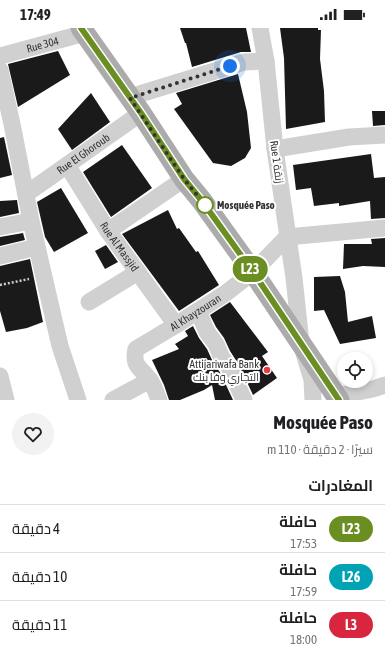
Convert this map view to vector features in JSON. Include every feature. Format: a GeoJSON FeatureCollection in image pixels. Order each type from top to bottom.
{"type":"FeatureCollection","features":[{"type":"Feature","properties":{"kind":"main road"},"geometry":{"type":"LineString","coordinates":[[83,30],[184,179],[202,201],[253,272],[338,398]]}},
{"type":"Feature","properties":{"kind":"street","name":"Rue 1 زنقة"},"geometry":{"type":"LineString","coordinates":[[260,28],[266,61],[275,149],[294,278],[301,343],[312,380],[314,400]]}},
{"type":"Feature","properties":{"kind":"street","name":"Rue 304"},"geometry":{"type":"LineString","coordinates":[[0,56],[83,30]]}},
{"type":"Feature","properties":{"kind":"street"},"geometry":{"type":"LineString","coordinates":[[135,105],[244,62],[266,61]]}},
{"type":"Feature","properties":{"kind":"street"},"geometry":{"type":"LineString","coordinates":[[0,70],[26,194],[30,221],[60,346],[78,400]]}},
{"type":"Feature","properties":{"kind":"street","name":"Rue El Ghoroub"},"geometry":{"type":"LineString","coordinates":[[26,194],[67,165],[135,105]]}},
{"type":"Feature","properties":{"kind":"street"},"geometry":{"type":"LineString","coordinates":[[275,149],[349,136],[385,135]]}},
{"type":"Feature","properties":{"kind":"street","name":"Rue Al Massjid"},"geometry":{"type":"LineString","coordinates":[[67,165],[108,231],[176,326]]}},
{"type":"Feature","properties":{"kind":"street"},"geometry":{"type":"LineString","coordinates":[[108,231],[184,179]]}},
{"type":"Feature","properties":{"kind":"street"},"geometry":{"type":"LineString","coordinates":[[0,227],[30,221]]}},
{"type":"Feature","properties":{"kind":"street"},"geometry":{"type":"LineString","coordinates":[[288,237],[385,228]]}},
{"type":"Feature","properties":{"kind":"street","name":"Al Khayzouran"},"geometry":{"type":"LineString","coordinates":[[150,380],[135,363],[134,357],[136,349],[176,326],[226,294],[253,272],[288,237]]}},
{"type":"Feature","properties":{"kind":"street"},"geometry":{"type":"LineString","coordinates":[[0,256],[37,247]]}},
{"type":"Feature","properties":{"kind":"street"},"geometry":{"type":"LineString","coordinates":[[90,302],[138,272]]}},
{"type":"Feature","properties":{"kind":"street"},"geometry":{"type":"LineString","coordinates":[[198,311],[207,332],[230,368],[244,400]]}},
{"type":"Feature","properties":{"kind":"street"},"geometry":{"type":"LineString","coordinates":[[0,376],[6,400]]}},
{"type":"Feature","properties":{"kind":"street"},"geometry":{"type":"LineString","coordinates":[[113,400],[150,380],[159,400]]}},
{"type":"Feature","properties":{"kind":"street"},"geometry":{"type":"LineString","coordinates":[[338,398],[373,389],[385,384]]}},
{"type":"Feature","properties":{"kind":"path"},"geometry":{"type":"LineString","coordinates":[[0,285],[44,276]]}},
{"type":"Feature","properties":{"kind":"building"},"geometry":{"type":"Polygon","coordinates":[[[180,28],[246,28],[251,52],[241,52],[192,67],[186,43],[180,28]]]}},
{"type":"Feature","properties":{"kind":"building"},"geometry":{"type":"Polygon","coordinates":[[[280,28],[318,28],[318,30],[321,30],[320,59],[324,91],[325,122],[286,129],[284,58],[280,28]]]}},
{"type":"Feature","properties":{"kind":"building"},"geometry":{"type":"Polygon","coordinates":[[[58,51],[70,75],[18,107],[8,64],[58,51]]]}},
{"type":"Feature","properties":{"kind":"building"},"geometry":{"type":"Polygon","coordinates":[[[238,74],[247,112],[251,148],[245,158],[231,166],[213,163],[174,109],[182,104],[176,93],[238,74]]]}},
{"type":"Feature","properties":{"kind":"building"},"geometry":{"type":"Polygon","coordinates":[[[91,93],[110,122],[72,150],[58,129],[91,93]]]}},
{"type":"Feature","properties":{"kind":"building"},"geometry":{"type":"Polygon","coordinates":[[[372,111],[385,111],[385,125],[373,126],[372,111]]]}},
{"type":"Feature","properties":{"kind":"building"},"geometry":{"type":"Polygon","coordinates":[[[4,137],[12,175],[0,178],[0,138],[4,137]]]}},
{"type":"Feature","properties":{"kind":"building"},"geometry":{"type":"Polygon","coordinates":[[[122,145],[152,188],[111,217],[83,172],[122,145]]]}},
{"type":"Feature","properties":{"kind":"building"},"geometry":{"type":"Polygon","coordinates":[[[371,154],[374,178],[385,177],[385,218],[371,219],[370,201],[339,206],[339,203],[314,206],[311,188],[296,190],[293,165],[371,154]]]}},
{"type":"Feature","properties":{"kind":"building"},"geometry":{"type":"Polygon","coordinates":[[[61,188],[88,233],[54,252],[45,237],[37,202],[61,188]]]}},
{"type":"Feature","properties":{"kind":"building"},"geometry":{"type":"Polygon","coordinates":[[[17,200],[19,213],[0,217],[0,201],[17,200]]]}},
{"type":"Feature","properties":{"kind":"building"},"geometry":{"type":"Polygon","coordinates":[[[168,210],[177,229],[179,228],[196,252],[198,251],[219,285],[179,311],[122,234],[168,210]]]}},
{"type":"Feature","properties":{"kind":"building"},"geometry":{"type":"Polygon","coordinates":[[[23,233],[25,240],[0,246],[0,237],[23,233]]]}},
{"type":"Feature","properties":{"kind":"building"},"geometry":{"type":"Polygon","coordinates":[[[385,238],[385,267],[363,266],[343,269],[344,244],[372,244],[371,239],[385,238]]]}},
{"type":"Feature","properties":{"kind":"building"},"geometry":{"type":"Polygon","coordinates":[[[106,245],[118,262],[105,269],[95,251],[106,245]]]}},
{"type":"Feature","properties":{"kind":"building"},"geometry":{"type":"Polygon","coordinates":[[[30,259],[43,322],[27,328],[6,332],[0,311],[0,266],[30,259]]]}},
{"type":"Feature","properties":{"kind":"building"},"geometry":{"type":"Polygon","coordinates":[[[340,276],[345,292],[348,322],[372,316],[376,338],[340,344],[324,310],[314,311],[314,277],[340,276]]]}},
{"type":"Feature","properties":{"kind":"building"},"geometry":{"type":"Polygon","coordinates":[[[230,302],[268,352],[262,356],[277,378],[253,395],[239,365],[210,315],[230,302]]]}},
{"type":"Feature","properties":{"kind":"building"},"geometry":{"type":"Polygon","coordinates":[[[193,326],[221,374],[233,400],[215,400],[212,385],[180,400],[169,400],[164,385],[152,360],[179,349],[175,344],[188,336],[185,331],[193,326]]]}},
{"type":"Feature","properties":{"kind":"bus line","name":"L23"},"geometry":{"type":"LineString","coordinates":[[81,28],[141,113],[184,179],[202,201],[253,272],[339,400]]}},
{"type":"Feature","properties":{"kind":"place","name":"Mosquée Paso"},"geometry":{"type":"Point","coordinates":[205,205]}},
{"type":"Feature","properties":{"kind":"place","name":"Attijariwafa Bank التجاري وفا بنك"},"geometry":{"type":"Point","coordinates":[267,370]}},
{"type":"Feature","properties":{"kind":"route"},"geometry":{"type":"LineString","coordinates":[[205,205],[184,179],[130,98],[230,66]]}}]}
